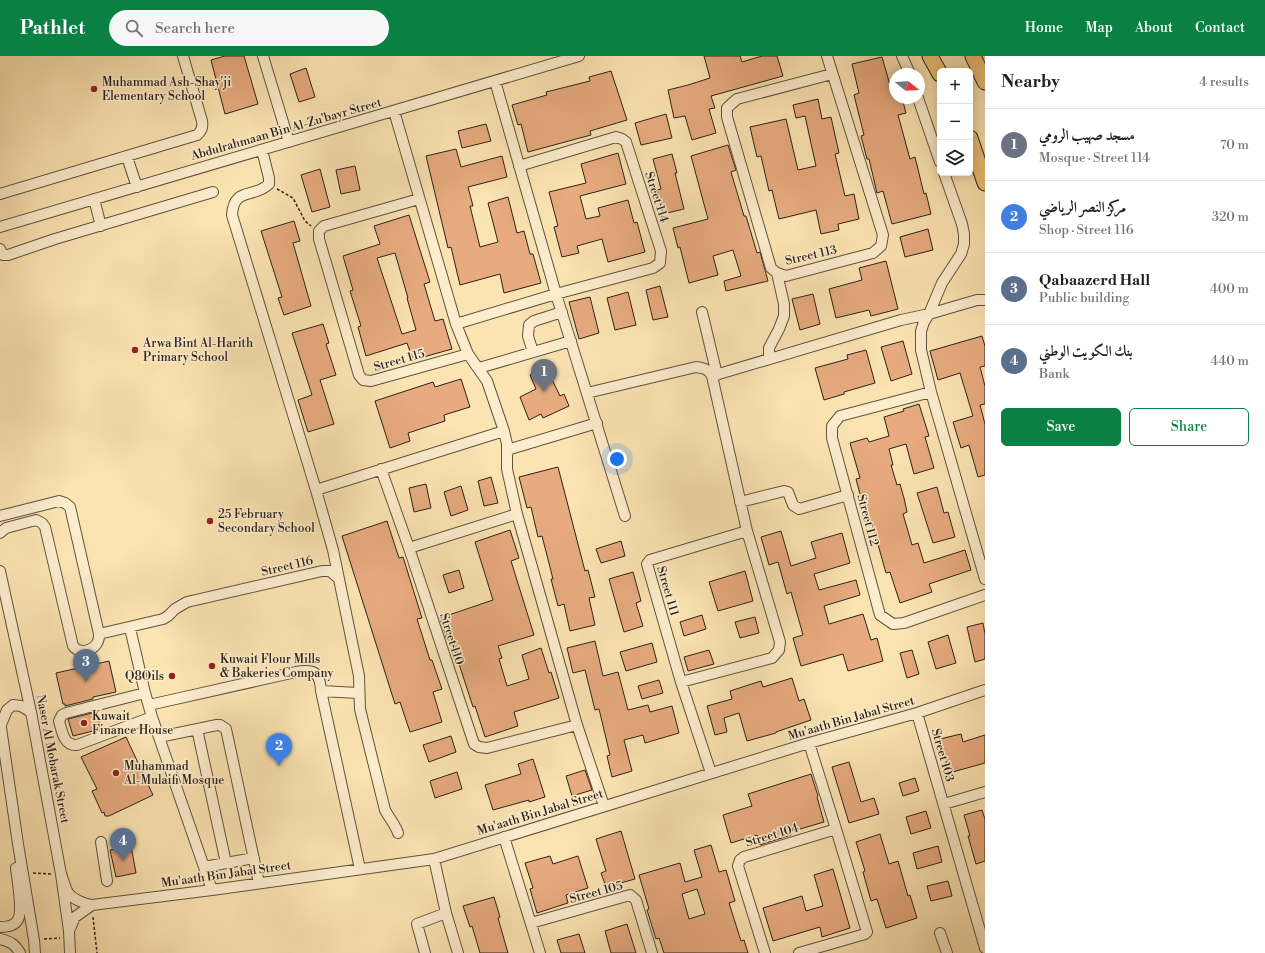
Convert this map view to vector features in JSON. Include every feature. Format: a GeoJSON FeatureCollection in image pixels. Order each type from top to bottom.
{"type":"FeatureCollection","features":[{"type":"Feature","properties":{"kind":"highway"},"geometry":{"type":"LineString","coordinates":[[930,56],[937,69]]}},
{"type":"Feature","properties":{"kind":"highway"},"geometry":{"type":"LineString","coordinates":[[937,56],[943,68]]}},
{"type":"Feature","properties":{"kind":"highway"},"geometry":{"type":"LineString","coordinates":[[973,56],[985,82]]}},
{"type":"Feature","properties":{"kind":"highway"},"geometry":{"type":"LineString","coordinates":[[971,140],[985,183]]}},
{"type":"Feature","properties":{"kind":"street"},"geometry":{"type":"LineString","coordinates":[[0,194],[193,137],[200,132],[202,120],[183,56]]}},
{"type":"Feature","properties":{"kind":"street"},"geometry":{"type":"LineString","coordinates":[[263,56],[289,142]]}},
{"type":"Feature","properties":{"kind":"street","name":"Abdulrahmaan Bin Al-Zu'bayr Street"},"geometry":{"type":"LineString","coordinates":[[0,227],[579,56]]}},
{"type":"Feature","properties":{"kind":"street","name":"Street 113"},"geometry":{"type":"LineString","coordinates":[[827,56],[883,235],[881,246],[873,253],[786,276],[777,273],[771,268],[727,117],[727,108],[737,99],[832,74]]}},
{"type":"Feature","properties":{"kind":"street"},"geometry":{"type":"LineString","coordinates":[[902,56],[907,68]]}},
{"type":"Feature","properties":{"kind":"street"},"geometry":{"type":"LineString","coordinates":[[495,81],[556,294],[625,516]]}},
{"type":"Feature","properties":{"kind":"street"},"geometry":{"type":"LineString","coordinates":[[920,104],[937,153]]}},
{"type":"Feature","properties":{"kind":"street"},"geometry":{"type":"LineString","coordinates":[[394,111],[456,324],[468,354],[479,368],[491,389],[504,431],[507,444],[507,469],[517,514],[578,725],[604,806]]}},
{"type":"Feature","properties":{"kind":"street","name":"Street 114"},"geometry":{"type":"LineString","coordinates":[[456,324],[556,294],[653,268],[660,263],[661,251],[626,142],[622,139],[616,137],[519,166]]}},
{"type":"Feature","properties":{"kind":"street"},"geometry":{"type":"LineString","coordinates":[[262,150],[269,184],[265,188],[239,197],[233,206],[232,215],[333,550],[359,676],[358,693],[360,709],[385,810],[388,817],[395,825],[398,833]]}},
{"type":"Feature","properties":{"kind":"street"},"geometry":{"type":"LineString","coordinates":[[127,157],[137,187]]}},
{"type":"Feature","properties":{"kind":"street"},"geometry":{"type":"LineString","coordinates":[[945,176],[962,224],[964,244],[961,254],[942,282],[921,331],[920,341],[931,392],[985,579]]}},
{"type":"Feature","properties":{"kind":"street"},"geometry":{"type":"LineString","coordinates":[[0,249],[2,254],[8,255],[213,192]]}},
{"type":"Feature","properties":{"kind":"street"},"geometry":{"type":"LineString","coordinates":[[94,199],[101,226]]}},
{"type":"Feature","properties":{"kind":"street"},"geometry":{"type":"LineString","coordinates":[[319,231],[324,226],[420,199]]}},
{"type":"Feature","properties":{"kind":"street","name":"Street 115"},"geometry":{"type":"LineString","coordinates":[[319,231],[318,237],[323,254],[359,375],[363,380],[371,381],[468,354]]}},
{"type":"Feature","properties":{"kind":"street"},"geometry":{"type":"LineString","coordinates":[[769,359],[769,348],[784,316],[784,304],[777,273]]}},
{"type":"Feature","properties":{"kind":"street"},"geometry":{"type":"LineString","coordinates":[[714,375],[894,322],[929,314],[977,300],[985,300]]}},
{"type":"Feature","properties":{"kind":"street"},"geometry":{"type":"LineString","coordinates":[[533,352],[528,336],[529,325],[534,321],[562,312]]}},
{"type":"Feature","properties":{"kind":"street"},"geometry":{"type":"LineString","coordinates":[[681,682],[772,658],[780,650],[780,642],[747,531],[740,502],[702,312]]}},
{"type":"Feature","properties":{"kind":"street"},"geometry":{"type":"LineString","coordinates":[[479,368],[571,341]]}},
{"type":"Feature","properties":{"kind":"street"},"geometry":{"type":"LineString","coordinates":[[587,393],[696,367],[704,368],[714,375]]}},
{"type":"Feature","properties":{"kind":"street","name":"Street 112"},"geometry":{"type":"LineString","coordinates":[[931,392],[840,416],[832,426],[832,438],[880,615],[893,624],[904,624],[985,595]]}},
{"type":"Feature","properties":{"kind":"street"},"geometry":{"type":"LineString","coordinates":[[506,450],[597,423]]}},
{"type":"Feature","properties":{"kind":"street"},"geometry":{"type":"LineString","coordinates":[[316,490],[504,431]]}},
{"type":"Feature","properties":{"kind":"street"},"geometry":{"type":"LineString","coordinates":[[381,469],[409,548],[517,514]]}},
{"type":"Feature","properties":{"kind":"street"},"geometry":{"type":"LineString","coordinates":[[740,502],[784,490],[788,492],[793,505],[799,509],[848,495]]}},
{"type":"Feature","properties":{"kind":"street"},"geometry":{"type":"LineString","coordinates":[[0,516],[40,505],[59,501],[65,502],[70,507],[100,640],[94,647],[82,651],[72,646],[45,527],[42,522],[40,505]]}},
{"type":"Feature","properties":{"kind":"street"},"geometry":{"type":"LineString","coordinates":[[0,534],[6,528],[36,520],[42,522]]}},
{"type":"Feature","properties":{"kind":"street","name":"Street 111"},"geometry":{"type":"LineString","coordinates":[[711,773],[681,682],[647,566],[650,560],[747,531]]}},
{"type":"Feature","properties":{"kind":"street","name":"Street 110"},"geometry":{"type":"LineString","coordinates":[[409,548],[474,744],[479,747],[487,748],[578,725]]}},
{"type":"Feature","properties":{"kind":"street","name":"Naser Al Mobarak Street"},"geometry":{"type":"LineString","coordinates":[[0,570],[31,712],[61,874],[70,953]]}},
{"type":"Feature","properties":{"kind":"street","name":"Street 116"},"geometry":{"type":"LineString","coordinates":[[99,634],[130,628],[166,618],[179,606],[190,602],[322,571],[330,571],[338,578]]}},
{"type":"Feature","properties":{"kind":"street"},"geometry":{"type":"LineString","coordinates":[[130,628],[152,717],[212,890]]}},
{"type":"Feature","properties":{"kind":"street"},"geometry":{"type":"LineString","coordinates":[[149,705],[306,670],[317,675],[360,869]]}},
{"type":"Feature","properties":{"kind":"street","name":"Mu'aath Bin Jabal Street"},"geometry":{"type":"LineString","coordinates":[[61,874],[68,893],[76,899],[92,905],[434,859],[809,743],[917,713],[985,690]]}},
{"type":"Feature","properties":{"kind":"street"},"geometry":{"type":"LineString","coordinates":[[321,691],[358,693]]}},
{"type":"Feature","properties":{"kind":"street"},"geometry":{"type":"LineString","coordinates":[[145,693],[66,713],[62,715],[59,722],[65,740],[70,744],[77,745],[152,717]]}},
{"type":"Feature","properties":{"kind":"street"},"geometry":{"type":"LineString","coordinates":[[0,727],[7,710],[13,705],[21,706],[31,712]]}},
{"type":"Feature","properties":{"kind":"street","name":"Street 103"},"geometry":{"type":"LineString","coordinates":[[917,713],[985,948]]}},
{"type":"Feature","properties":{"kind":"street"},"geometry":{"type":"LineString","coordinates":[[0,721],[35,953]]}},
{"type":"Feature","properties":{"kind":"street"},"geometry":{"type":"LineString","coordinates":[[159,737],[217,725],[226,728],[260,883]]}},
{"type":"Feature","properties":{"kind":"street"},"geometry":{"type":"LineString","coordinates":[[197,729],[226,863]]}},
{"type":"Feature","properties":{"kind":"street"},"geometry":{"type":"LineString","coordinates":[[799,953],[865,934],[867,932],[809,743]]}},
{"type":"Feature","properties":{"kind":"street"},"geometry":{"type":"LineString","coordinates":[[944,804],[985,792]]}},
{"type":"Feature","properties":{"kind":"street","name":"Street 104"},"geometry":{"type":"LineString","coordinates":[[765,953],[738,866],[740,860],[836,828]]}},
{"type":"Feature","properties":{"kind":"street"},"geometry":{"type":"LineString","coordinates":[[504,837],[540,953]]}},
{"type":"Feature","properties":{"kind":"street"},"geometry":{"type":"LineString","coordinates":[[101,842],[107,881]]}},
{"type":"Feature","properties":{"kind":"street"},"geometry":{"type":"LineString","coordinates":[[0,927],[6,927],[18,921],[20,914],[15,865],[18,844]]}},
{"type":"Feature","properties":{"kind":"street"},"geometry":{"type":"LineString","coordinates":[[204,867],[254,858]]}},
{"type":"Feature","properties":{"kind":"street"},"geometry":{"type":"LineString","coordinates":[[434,859],[446,913],[458,953]]}},
{"type":"Feature","properties":{"kind":"street","name":"Street 105"},"geometry":{"type":"LineString","coordinates":[[531,923],[630,896],[636,900],[652,953]]}},
{"type":"Feature","properties":{"kind":"street","name":"Mu'aath Bin Jabal Street"},"geometry":{"type":"LineString","coordinates":[[69,935],[75,917],[92,905]]}},
{"type":"Feature","properties":{"kind":"street"},"geometry":{"type":"LineString","coordinates":[[425,953],[417,924],[446,913]]}},
{"type":"Feature","properties":{"kind":"street"},"geometry":{"type":"LineString","coordinates":[[940,933],[947,953]]}},
{"type":"Feature","properties":{"kind":"street"},"geometry":{"type":"LineString","coordinates":[[0,939],[13,944],[20,953]]}},
{"type":"Feature","properties":{"kind":"path"},"geometry":{"type":"LineString","coordinates":[[269,184],[293,198],[305,221],[319,231]]}},
{"type":"Feature","properties":{"kind":"path"},"geometry":{"type":"LineString","coordinates":[[23,873],[61,874]]}},
{"type":"Feature","properties":{"kind":"path"},"geometry":{"type":"LineString","coordinates":[[92,905],[97,953]]}},
{"type":"Feature","properties":{"kind":"path"},"geometry":{"type":"LineString","coordinates":[[34,940],[69,935]]}},
{"type":"Feature","properties":{"kind":"building"},"geometry":{"type":"Polygon","coordinates":[[[225,56],[244,56],[258,104],[225,114],[211,60],[225,56]]]}},
{"type":"Feature","properties":{"kind":"building"},"geometry":{"type":"Polygon","coordinates":[[[704,56],[740,56],[742,62],[762,56],[777,56],[783,76],[711,96],[715,108],[709,109],[716,133],[692,140],[685,116],[674,118],[668,90],[710,78],[704,56]]]}},
{"type":"Feature","properties":{"kind":"building"},"geometry":{"type":"Polygon","coordinates":[[[882,57],[889,82],[889,104],[904,104],[906,113],[898,115],[910,159],[915,157],[924,194],[926,193],[931,214],[892,224],[883,191],[877,193],[869,159],[867,159],[861,136],[864,135],[854,95],[859,93],[852,64],[882,57]]]}},
{"type":"Feature","properties":{"kind":"building"},"geometry":{"type":"Polygon","coordinates":[[[306,68],[315,97],[299,102],[290,74],[306,68]]]}},
{"type":"Feature","properties":{"kind":"building"},"geometry":{"type":"Polygon","coordinates":[[[611,71],[627,120],[590,131],[591,135],[528,152],[521,124],[518,125],[512,105],[547,95],[546,92],[590,81],[589,77],[611,71]]]}},
{"type":"Feature","properties":{"kind":"building"},"geometry":{"type":"Polygon","coordinates":[[[818,99],[822,119],[831,117],[839,153],[835,154],[845,196],[854,194],[859,219],[838,224],[839,230],[821,234],[816,210],[779,219],[772,190],[769,191],[761,156],[757,157],[750,127],[786,119],[798,170],[816,166],[805,116],[796,118],[793,105],[818,99]]]}},
{"type":"Feature","properties":{"kind":"building"},"geometry":{"type":"Polygon","coordinates":[[[666,114],[672,138],[641,145],[635,123],[666,114]]]}},
{"type":"Feature","properties":{"kind":"building"},"geometry":{"type":"Polygon","coordinates":[[[486,124],[491,141],[462,148],[458,131],[486,124]]]}},
{"type":"Feature","properties":{"kind":"building"},"geometry":{"type":"Polygon","coordinates":[[[728,145],[736,170],[731,172],[744,216],[746,216],[757,253],[760,252],[768,281],[726,291],[724,281],[741,276],[733,250],[713,256],[718,275],[689,283],[680,247],[678,248],[673,228],[708,219],[691,156],[728,145]]]}},
{"type":"Feature","properties":{"kind":"building"},"geometry":{"type":"Polygon","coordinates":[[[456,149],[461,167],[502,156],[507,177],[468,187],[473,206],[470,206],[480,247],[498,242],[488,203],[508,197],[517,233],[524,231],[530,254],[533,254],[541,283],[504,293],[500,274],[460,285],[451,247],[448,248],[426,156],[456,149]]]}},
{"type":"Feature","properties":{"kind":"building"},"geometry":{"type":"Polygon","coordinates":[[[618,153],[626,184],[580,196],[586,219],[600,216],[598,208],[628,200],[634,223],[637,222],[645,252],[608,262],[602,239],[577,246],[579,253],[562,257],[554,227],[558,226],[549,192],[586,183],[581,164],[618,153]]]}},
{"type":"Feature","properties":{"kind":"building"},"geometry":{"type":"Polygon","coordinates":[[[672,154],[684,209],[663,214],[657,190],[661,189],[653,159],[672,154]]]}},
{"type":"Feature","properties":{"kind":"building"},"geometry":{"type":"Polygon","coordinates":[[[355,166],[360,190],[341,194],[336,170],[355,166]]]}},
{"type":"Feature","properties":{"kind":"building"},"geometry":{"type":"Polygon","coordinates":[[[320,169],[330,207],[312,212],[301,175],[320,169]]]}},
{"type":"Feature","properties":{"kind":"building"},"geometry":{"type":"Polygon","coordinates":[[[409,215],[430,282],[424,284],[435,321],[443,319],[452,349],[413,360],[407,343],[366,356],[358,327],[361,326],[350,291],[353,290],[343,256],[380,244],[374,226],[409,215]],[[395,253],[377,258],[402,334],[416,330],[395,253]]]}},
{"type":"Feature","properties":{"kind":"building"},"geometry":{"type":"Polygon","coordinates":[[[294,221],[300,241],[293,243],[311,306],[284,315],[278,298],[282,297],[261,231],[294,221]]]}},
{"type":"Feature","properties":{"kind":"building"},"geometry":{"type":"Polygon","coordinates":[[[928,229],[933,250],[905,257],[900,237],[928,229]]]}},
{"type":"Feature","properties":{"kind":"building"},"geometry":{"type":"Polygon","coordinates":[[[886,261],[898,309],[871,316],[869,310],[836,318],[829,289],[862,280],[859,268],[886,261]]]}},
{"type":"Feature","properties":{"kind":"building"},"geometry":{"type":"Polygon","coordinates":[[[660,286],[668,317],[653,320],[646,290],[660,286]]]}},
{"type":"Feature","properties":{"kind":"building"},"geometry":{"type":"Polygon","coordinates":[[[628,292],[636,325],[615,330],[607,298],[628,292]]]}},
{"type":"Feature","properties":{"kind":"building"},"geometry":{"type":"Polygon","coordinates":[[[813,294],[820,324],[800,330],[792,299],[813,294]]]}},
{"type":"Feature","properties":{"kind":"building"},"geometry":{"type":"Polygon","coordinates":[[[590,297],[599,333],[579,339],[569,302],[590,297]]]}},
{"type":"Feature","properties":{"kind":"building"},"geometry":{"type":"Polygon","coordinates":[[[323,324],[329,343],[326,344],[336,375],[320,380],[334,424],[308,432],[298,400],[312,395],[292,333],[323,324]]]}},
{"type":"Feature","properties":{"kind":"building"},"geometry":{"type":"Polygon","coordinates":[[[982,336],[985,346],[985,366],[980,367],[985,386],[985,404],[980,405],[985,424],[985,475],[978,477],[969,445],[961,448],[953,422],[973,416],[960,373],[938,380],[930,351],[982,336]]]}},
{"type":"Feature","properties":{"kind":"building"},"geometry":{"type":"Polygon","coordinates":[[[903,341],[912,374],[891,381],[881,347],[903,341]]]}},
{"type":"Feature","properties":{"kind":"building"},"geometry":{"type":"Polygon","coordinates":[[[866,350],[875,383],[844,392],[844,394],[824,400],[815,368],[848,359],[847,355],[866,350]]]}},
{"type":"Feature","properties":{"kind":"building"},"geometry":{"type":"Polygon","coordinates":[[[546,367],[560,396],[564,394],[569,406],[543,418],[541,414],[529,420],[520,397],[536,389],[530,375],[546,367]]]}},
{"type":"Feature","properties":{"kind":"building"},"geometry":{"type":"Polygon","coordinates":[[[461,379],[470,407],[444,415],[445,421],[408,433],[410,441],[390,448],[375,401],[433,382],[435,387],[461,379]]]}},
{"type":"Feature","properties":{"kind":"building"},"geometry":{"type":"Polygon","coordinates":[[[919,404],[929,436],[925,437],[934,468],[914,474],[906,444],[889,449],[893,465],[891,465],[897,485],[900,484],[904,498],[907,512],[903,514],[912,545],[918,543],[924,563],[965,550],[971,570],[929,584],[932,592],[900,603],[890,572],[886,573],[872,523],[870,523],[866,509],[864,509],[856,479],[860,478],[850,443],[867,438],[869,442],[889,436],[884,417],[904,411],[903,409],[919,404]]]}},
{"type":"Feature","properties":{"kind":"building"},"geometry":{"type":"Polygon","coordinates":[[[558,467],[585,571],[588,570],[595,597],[589,598],[595,625],[570,631],[564,604],[558,606],[542,536],[538,537],[531,507],[527,508],[519,477],[558,467]]]}},
{"type":"Feature","properties":{"kind":"building"},"geometry":{"type":"Polygon","coordinates":[[[491,477],[498,503],[484,506],[478,481],[491,477]]]}},
{"type":"Feature","properties":{"kind":"building"},"geometry":{"type":"Polygon","coordinates":[[[426,484],[431,508],[414,512],[409,488],[426,484]]]}},
{"type":"Feature","properties":{"kind":"building"},"geometry":{"type":"Polygon","coordinates":[[[461,486],[468,510],[451,516],[444,492],[461,486]]]}},
{"type":"Feature","properties":{"kind":"building"},"geometry":{"type":"Polygon","coordinates":[[[937,487],[944,513],[948,512],[955,537],[933,543],[917,493],[937,487]]]}},
{"type":"Feature","properties":{"kind":"building"},"geometry":{"type":"Polygon","coordinates":[[[387,521],[399,558],[403,557],[422,618],[417,619],[430,660],[432,660],[442,689],[433,692],[442,722],[410,732],[400,702],[395,704],[342,536],[387,521]]]}},
{"type":"Feature","properties":{"kind":"building"},"geometry":{"type":"Polygon","coordinates":[[[510,530],[519,558],[511,561],[534,635],[498,646],[502,658],[499,659],[507,686],[529,679],[522,655],[541,648],[549,673],[551,672],[559,698],[514,712],[518,726],[485,737],[475,706],[473,707],[451,639],[447,640],[440,618],[493,600],[475,542],[510,530]]]}},
{"type":"Feature","properties":{"kind":"building"},"geometry":{"type":"Polygon","coordinates":[[[781,531],[791,566],[816,558],[811,542],[842,533],[850,563],[814,574],[819,590],[856,580],[860,595],[824,606],[829,624],[863,614],[871,640],[877,638],[883,661],[848,671],[843,654],[801,666],[793,638],[803,635],[791,592],[787,594],[778,562],[769,565],[761,537],[781,531]]]}},
{"type":"Feature","properties":{"kind":"building"},"geometry":{"type":"Polygon","coordinates":[[[621,541],[625,556],[601,563],[596,549],[621,541]]]}},
{"type":"Feature","properties":{"kind":"building"},"geometry":{"type":"Polygon","coordinates":[[[459,570],[464,588],[449,593],[443,575],[459,570]]]}},
{"type":"Feature","properties":{"kind":"building"},"geometry":{"type":"Polygon","coordinates":[[[745,571],[753,601],[718,611],[709,582],[745,571]]]}},
{"type":"Feature","properties":{"kind":"building"},"geometry":{"type":"Polygon","coordinates":[[[633,572],[641,601],[636,603],[643,626],[624,632],[609,579],[633,572]]]}},
{"type":"Feature","properties":{"kind":"building"},"geometry":{"type":"Polygon","coordinates":[[[702,615],[706,629],[684,636],[680,622],[702,615]]]}},
{"type":"Feature","properties":{"kind":"building"},"geometry":{"type":"Polygon","coordinates":[[[755,617],[759,633],[740,638],[735,622],[755,617]]]}},
{"type":"Feature","properties":{"kind":"building"},"geometry":{"type":"Polygon","coordinates":[[[983,623],[985,634],[985,659],[975,662],[967,627],[983,623]]]}},
{"type":"Feature","properties":{"kind":"building"},"geometry":{"type":"Polygon","coordinates":[[[948,635],[956,663],[936,669],[928,642],[948,635]]]}},
{"type":"Feature","properties":{"kind":"building"},"geometry":{"type":"Polygon","coordinates":[[[595,641],[603,676],[618,672],[628,710],[648,705],[650,712],[672,706],[679,733],[645,743],[643,735],[624,740],[632,771],[612,777],[607,756],[610,755],[599,709],[595,710],[585,670],[573,673],[567,648],[595,641]]]}},
{"type":"Feature","properties":{"kind":"building"},"geometry":{"type":"Polygon","coordinates":[[[652,643],[657,662],[626,671],[620,652],[652,643]]]}},
{"type":"Feature","properties":{"kind":"building"},"geometry":{"type":"Polygon","coordinates":[[[709,650],[714,664],[688,671],[684,657],[709,650]]]}},
{"type":"Feature","properties":{"kind":"building"},"geometry":{"type":"Polygon","coordinates":[[[912,650],[919,674],[907,678],[900,653],[912,650]]]}},
{"type":"Feature","properties":{"kind":"building"},"geometry":{"type":"Polygon","coordinates":[[[109,661],[116,692],[93,697],[93,699],[65,706],[65,704],[63,704],[56,673],[109,661]]]}},
{"type":"Feature","properties":{"kind":"building"},"geometry":{"type":"Polygon","coordinates":[[[792,678],[799,701],[804,699],[811,720],[776,733],[747,741],[739,713],[724,718],[727,732],[715,735],[707,706],[732,699],[730,691],[761,681],[763,687],[792,678]]]}},
{"type":"Feature","properties":{"kind":"building"},"geometry":{"type":"Polygon","coordinates":[[[659,680],[663,693],[642,699],[638,686],[659,680]]]}},
{"type":"Feature","properties":{"kind":"building","name":"Kuwait Finance House"},"geometry":{"type":"Polygon","coordinates":[[[96,712],[101,729],[73,736],[68,719],[96,712]]]}},
{"type":"Feature","properties":{"kind":"building"},"geometry":{"type":"Polygon","coordinates":[[[961,734],[963,742],[985,735],[985,763],[949,773],[940,739],[961,734]]]}},
{"type":"Feature","properties":{"kind":"building"},"geometry":{"type":"Polygon","coordinates":[[[451,736],[456,752],[429,762],[423,745],[451,736]]]}},
{"type":"Feature","properties":{"kind":"building","name":"Muhammad Al-Mulaifi Mosque"},"geometry":{"type":"Polygon","coordinates":[[[126,737],[153,795],[109,816],[105,816],[104,812],[102,813],[92,791],[97,789],[81,757],[126,737]]]}},
{"type":"Feature","properties":{"kind":"building"},"geometry":{"type":"Polygon","coordinates":[[[533,759],[545,797],[493,810],[485,785],[521,774],[518,764],[533,759]]]}},
{"type":"Feature","properties":{"kind":"building"},"geometry":{"type":"Polygon","coordinates":[[[849,762],[861,802],[874,798],[879,814],[849,823],[832,767],[849,762]]]}},
{"type":"Feature","properties":{"kind":"building"},"geometry":{"type":"Polygon","coordinates":[[[585,770],[592,790],[572,796],[566,776],[585,770]]]}},
{"type":"Feature","properties":{"kind":"building"},"geometry":{"type":"Polygon","coordinates":[[[457,772],[462,789],[435,798],[430,781],[457,772]]]}},
{"type":"Feature","properties":{"kind":"building"},"geometry":{"type":"Polygon","coordinates":[[[811,774],[824,822],[790,832],[791,835],[760,845],[757,835],[731,843],[723,815],[752,806],[748,794],[811,774]]]}},
{"type":"Feature","properties":{"kind":"building"},"geometry":{"type":"Polygon","coordinates":[[[915,778],[919,791],[903,796],[899,783],[915,778]]]}},
{"type":"Feature","properties":{"kind":"building"},"geometry":{"type":"Polygon","coordinates":[[[982,810],[985,819],[985,861],[976,864],[964,815],[982,810]]]}},
{"type":"Feature","properties":{"kind":"building"},"geometry":{"type":"Polygon","coordinates":[[[926,811],[931,828],[911,834],[906,817],[926,811]]]}},
{"type":"Feature","properties":{"kind":"building"},"geometry":{"type":"Polygon","coordinates":[[[621,831],[635,879],[606,887],[601,873],[606,871],[596,839],[621,831]]]}},
{"type":"Feature","properties":{"kind":"building"},"geometry":{"type":"Polygon","coordinates":[[[880,834],[889,864],[898,861],[908,896],[910,895],[917,918],[886,928],[877,899],[871,901],[863,872],[865,871],[856,842],[880,834]]]}},
{"type":"Feature","properties":{"kind":"building"},"geometry":{"type":"Polygon","coordinates":[[[711,845],[719,872],[726,870],[735,901],[729,903],[741,941],[744,940],[748,953],[664,953],[659,938],[656,939],[647,910],[649,909],[639,875],[680,863],[685,882],[702,877],[694,850],[711,845]],[[697,889],[682,894],[689,919],[705,914],[697,889]]]}},
{"type":"Feature","properties":{"kind":"building"},"geometry":{"type":"Polygon","coordinates":[[[131,846],[136,873],[116,877],[110,850],[131,846]]]}},
{"type":"Feature","properties":{"kind":"building"},"geometry":{"type":"Polygon","coordinates":[[[938,846],[942,862],[917,869],[913,853],[938,846]]]}},
{"type":"Feature","properties":{"kind":"building"},"geometry":{"type":"Polygon","coordinates":[[[550,856],[553,864],[578,856],[588,888],[566,895],[568,903],[537,913],[530,889],[533,888],[525,863],[550,856]]]}},
{"type":"Feature","properties":{"kind":"building"},"geometry":{"type":"Polygon","coordinates":[[[833,869],[850,928],[822,937],[820,927],[773,941],[763,908],[802,896],[806,911],[823,906],[814,875],[833,869]]]}},
{"type":"Feature","properties":{"kind":"building"},"geometry":{"type":"Polygon","coordinates":[[[948,881],[952,896],[931,901],[927,886],[948,881]]]}},
{"type":"Feature","properties":{"kind":"building"},"geometry":{"type":"Polygon","coordinates":[[[494,897],[500,917],[498,918],[508,953],[480,953],[472,926],[470,927],[463,906],[494,897]]]}},
{"type":"Feature","properties":{"kind":"building"},"geometry":{"type":"Polygon","coordinates":[[[627,924],[636,953],[611,953],[605,931],[627,924]]]}},
{"type":"Feature","properties":{"kind":"building"},"geometry":{"type":"Polygon","coordinates":[[[579,934],[585,953],[561,953],[557,940],[579,934]]]}},
{"type":"Feature","properties":{"kind":"place","name":"Muhammad Ash-Shay'ji Elementary School"},"geometry":{"type":"Point","coordinates":[94,89]}},
{"type":"Feature","properties":{"kind":"place","name":"Arwa Bint Al-Harith Primary School"},"geometry":{"type":"Point","coordinates":[135,350]}},
{"type":"Feature","properties":{"kind":"place","name":"مسجد صهيب الرومي"},"geometry":{"type":"Point","coordinates":[544,392]}},
{"type":"Feature","properties":{"kind":"place","name":"25 February Secondary School"},"geometry":{"type":"Point","coordinates":[210,521]}},
{"type":"Feature","properties":{"kind":"place","name":"Kuwait Flour Mills & Bakeries Company"},"geometry":{"type":"Point","coordinates":[212,666]}},
{"type":"Feature","properties":{"kind":"place","name":"Q8Oils"},"geometry":{"type":"Point","coordinates":[172,676]}},
{"type":"Feature","properties":{"kind":"place","name":"Qabaazerd Hall"},"geometry":{"type":"Point","coordinates":[86,682]}},
{"type":"Feature","properties":{"kind":"place","name":"Kuwait Finance House"},"geometry":{"type":"Point","coordinates":[84,723]}},
{"type":"Feature","properties":{"kind":"place","name":"مركز النصر الرياضي"},"geometry":{"type":"Point","coordinates":[279,766]}},
{"type":"Feature","properties":{"kind":"place","name":"Muhammad Al-Mulaifi Mosque"},"geometry":{"type":"Point","coordinates":[116,773]}},
{"type":"Feature","properties":{"kind":"place","name":"بنك الكويت الوطني"},"geometry":{"type":"Point","coordinates":[123,861]}}]}
